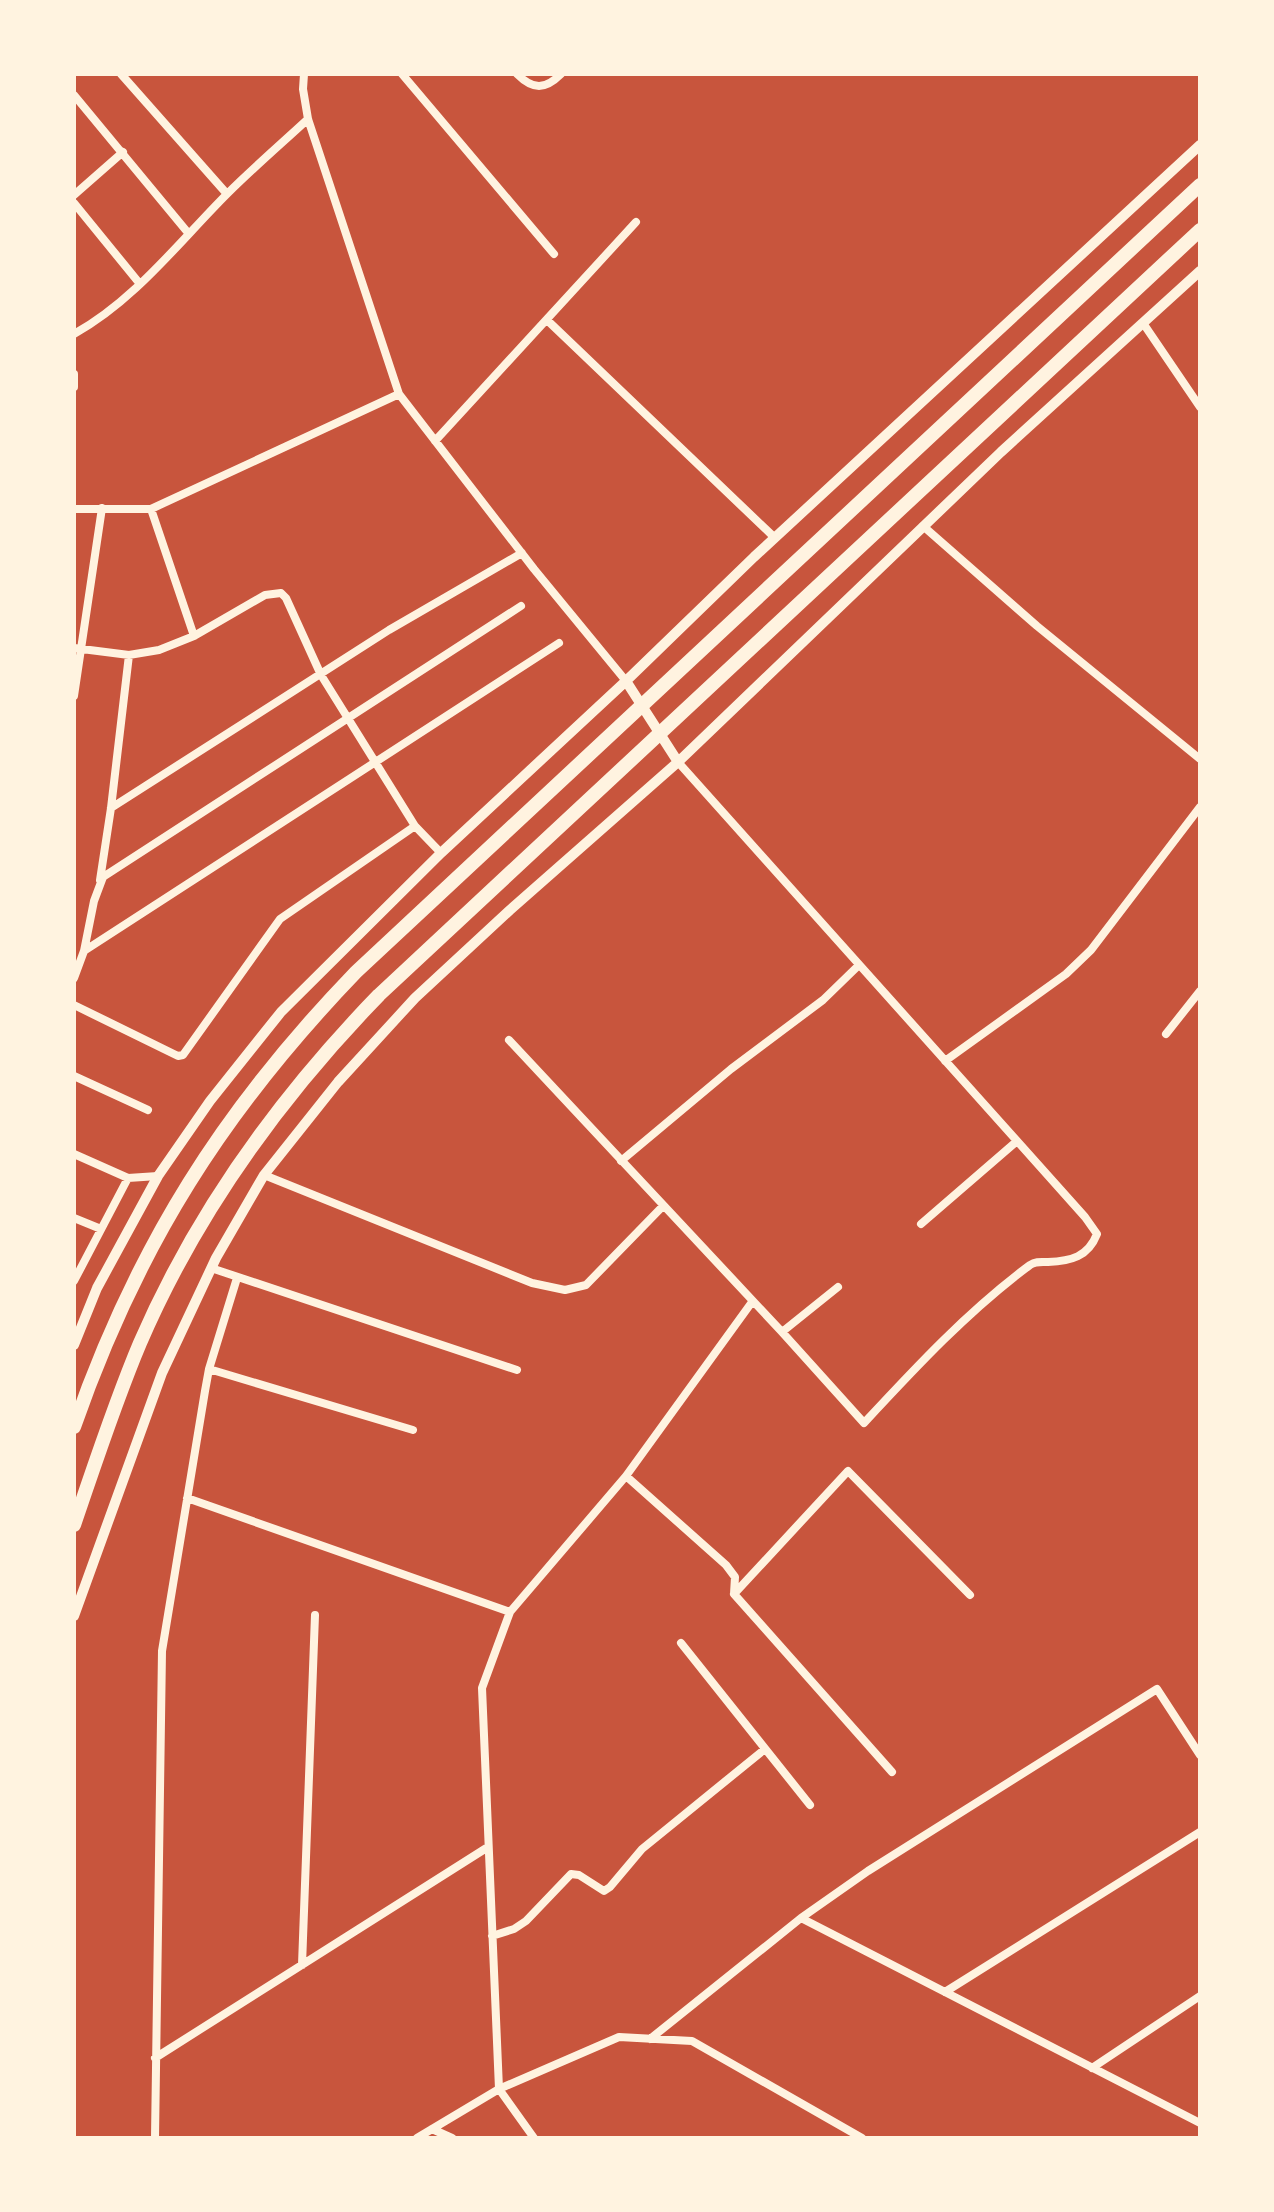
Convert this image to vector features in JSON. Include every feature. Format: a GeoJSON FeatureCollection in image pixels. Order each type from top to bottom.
{"type":"FeatureCollection","features":[{"type":"Feature","properties":{"kind":"highway"},"geometry":{"type":"LineString","coordinates":[[74,1427],[111,1328],[184,1190],[245,1100],[317,1013],[367,961],[1200,185]]}},
{"type":"Feature","properties":{"kind":"highway"},"geometry":{"type":"LineString","coordinates":[[74,1525],[122,1388],[171,1278],[239,1164],[313,1065],[379,995],[1200,230]]}},
{"type":"Feature","properties":{"kind":"street"},"geometry":{"type":"LineString","coordinates":[[121,74],[227,194]]}},
{"type":"Feature","properties":{"kind":"street"},"geometry":{"type":"LineString","coordinates":[[304,74],[308,119],[399,394],[626,681],[678,762],[1097,1234],[1092,1249],[1062,1261],[1034,1262],[942,1340],[864,1423],[509,1040]]}},
{"type":"Feature","properties":{"kind":"street"},"geometry":{"type":"LineString","coordinates":[[402,74],[554,254]]}},
{"type":"Feature","properties":{"kind":"street"},"geometry":{"type":"LineString","coordinates":[[517,74],[527,83],[541,87],[552,83],[561,74]]}},
{"type":"Feature","properties":{"kind":"street"},"geometry":{"type":"LineString","coordinates":[[74,95],[189,234]]}},
{"type":"Feature","properties":{"kind":"street"},"geometry":{"type":"LineString","coordinates":[[74,334],[99,320],[140,284],[227,194],[308,119]]}},
{"type":"Feature","properties":{"kind":"street"},"geometry":{"type":"LineString","coordinates":[[74,1345],[97,1288],[158,1176],[210,1101],[281,1012],[441,853],[775,538],[1200,145]]}},
{"type":"Feature","properties":{"kind":"street"},"geometry":{"type":"LineString","coordinates":[[74,195],[123,152]]}},
{"type":"Feature","properties":{"kind":"street"},"geometry":{"type":"LineString","coordinates":[[74,203],[140,284]]}},
{"type":"Feature","properties":{"kind":"street"},"geometry":{"type":"LineString","coordinates":[[435,441],[636,222]]}},
{"type":"Feature","properties":{"kind":"street"},"geometry":{"type":"LineString","coordinates":[[74,1616],[162,1373],[211,1268],[264,1175],[338,1082],[415,998],[678,762],[923,526],[1200,271]]}},
{"type":"Feature","properties":{"kind":"street"},"geometry":{"type":"LineString","coordinates":[[547,320],[775,538]]}},
{"type":"Feature","properties":{"kind":"street"},"geometry":{"type":"LineString","coordinates":[[1143,323],[1200,407]]}},
{"type":"Feature","properties":{"kind":"street"},"geometry":{"type":"LineString","coordinates":[[74,374],[74,387]]}},
{"type":"Feature","properties":{"kind":"street"},"geometry":{"type":"LineString","coordinates":[[74,509],[151,509],[399,394]]}},
{"type":"Feature","properties":{"kind":"street"},"geometry":{"type":"LineString","coordinates":[[74,696],[78,648],[102,508]]}},
{"type":"Feature","properties":{"kind":"street"},"geometry":{"type":"LineString","coordinates":[[151,509],[194,636]]}},
{"type":"Feature","properties":{"kind":"street"},"geometry":{"type":"LineString","coordinates":[[923,526],[1037,626],[1200,759]]}},
{"type":"Feature","properties":{"kind":"street"},"geometry":{"type":"LineString","coordinates":[[111,808],[389,630],[522,553]]}},
{"type":"Feature","properties":{"kind":"street"},"geometry":{"type":"LineString","coordinates":[[78,648],[129,655],[159,650],[194,636],[265,595],[281,593],[321,675],[348,719],[415,826],[441,853]]}},
{"type":"Feature","properties":{"kind":"street"},"geometry":{"type":"LineString","coordinates":[[99,886],[103,877],[521,606]]}},
{"type":"Feature","properties":{"kind":"street"},"geometry":{"type":"LineString","coordinates":[[84,951],[559,643]]}},
{"type":"Feature","properties":{"kind":"street"},"geometry":{"type":"LineString","coordinates":[[74,978],[84,951],[99,886],[129,655]]}},
{"type":"Feature","properties":{"kind":"street"},"geometry":{"type":"LineString","coordinates":[[945,1061],[1066,974],[1091,950],[1200,807]]}},
{"type":"Feature","properties":{"kind":"street"},"geometry":{"type":"LineString","coordinates":[[74,1005],[178,1056],[183,1055],[280,919],[415,826]]}},
{"type":"Feature","properties":{"kind":"street"},"geometry":{"type":"LineString","coordinates":[[621,1161],[731,1069],[823,1000],[859,965]]}},
{"type":"Feature","properties":{"kind":"street"},"geometry":{"type":"LineString","coordinates":[[1166,1034],[1200,991]]}},
{"type":"Feature","properties":{"kind":"street"},"geometry":{"type":"LineString","coordinates":[[74,1076],[148,1110]]}},
{"type":"Feature","properties":{"kind":"street"},"geometry":{"type":"LineString","coordinates":[[921,1224],[1017,1141]]}},
{"type":"Feature","properties":{"kind":"street"},"geometry":{"type":"LineString","coordinates":[[74,1154],[128,1178],[158,1176]]}},
{"type":"Feature","properties":{"kind":"street"},"geometry":{"type":"LineString","coordinates":[[264,1175],[518,1277],[565,1290],[586,1285],[663,1206]]}},
{"type":"Feature","properties":{"kind":"street"},"geometry":{"type":"LineString","coordinates":[[74,1281],[128,1178]]}},
{"type":"Feature","properties":{"kind":"street"},"geometry":{"type":"LineString","coordinates":[[74,1218],[101,1229]]}},
{"type":"Feature","properties":{"kind":"street"},"geometry":{"type":"LineString","coordinates":[[211,1268],[517,1370]]}},
{"type":"Feature","properties":{"kind":"street"},"geometry":{"type":"LineString","coordinates":[[155,2138],[162,1651],[209,1369],[237,1278]]}},
{"type":"Feature","properties":{"kind":"street"},"geometry":{"type":"LineString","coordinates":[[782,1332],[838,1287]]}},
{"type":"Feature","properties":{"kind":"street"},"geometry":{"type":"LineString","coordinates":[[534,2138],[499,2089],[482,1688],[510,1612],[626,1476],[752,1302]]}},
{"type":"Feature","properties":{"kind":"street"},"geometry":{"type":"LineString","coordinates":[[209,1369],[413,1430]]}},
{"type":"Feature","properties":{"kind":"street"},"geometry":{"type":"LineString","coordinates":[[734,1594],[848,1471],[970,1595]]}},
{"type":"Feature","properties":{"kind":"street"},"geometry":{"type":"LineString","coordinates":[[626,1476],[726,1565],[735,1577],[734,1594],[892,1772]]}},
{"type":"Feature","properties":{"kind":"street"},"geometry":{"type":"LineString","coordinates":[[187,1498],[510,1612]]}},
{"type":"Feature","properties":{"kind":"street"},"geometry":{"type":"LineString","coordinates":[[302,1965],[315,1615]]}},
{"type":"Feature","properties":{"kind":"street"},"geometry":{"type":"LineString","coordinates":[[681,1643],[810,1805]]}},
{"type":"Feature","properties":{"kind":"street"},"geometry":{"type":"LineString","coordinates":[[650,2039],[801,1918],[868,1871],[1157,1689],[1200,1755]]}},
{"type":"Feature","properties":{"kind":"street"},"geometry":{"type":"LineString","coordinates":[[492,1936],[514,1929],[526,1921],[571,1874],[579,1875],[604,1891],[610,1887],[642,1849],[765,1749]]}},
{"type":"Feature","properties":{"kind":"street"},"geometry":{"type":"LineString","coordinates":[[945,1992],[1200,1832]]}},
{"type":"Feature","properties":{"kind":"street"},"geometry":{"type":"LineString","coordinates":[[155,2058],[488,1847]]}},
{"type":"Feature","properties":{"kind":"street"},"geometry":{"type":"LineString","coordinates":[[801,1918],[1200,2123]]}},
{"type":"Feature","properties":{"kind":"street"},"geometry":{"type":"LineString","coordinates":[[1092,2068],[1200,1996]]}},
{"type":"Feature","properties":{"kind":"street"},"geometry":{"type":"LineString","coordinates":[[417,2138],[499,2089],[619,2037],[692,2041],[862,2138]]}},
{"type":"Feature","properties":{"kind":"street"},"geometry":{"type":"LineString","coordinates":[[432,2129],[452,2138]]}}]}
